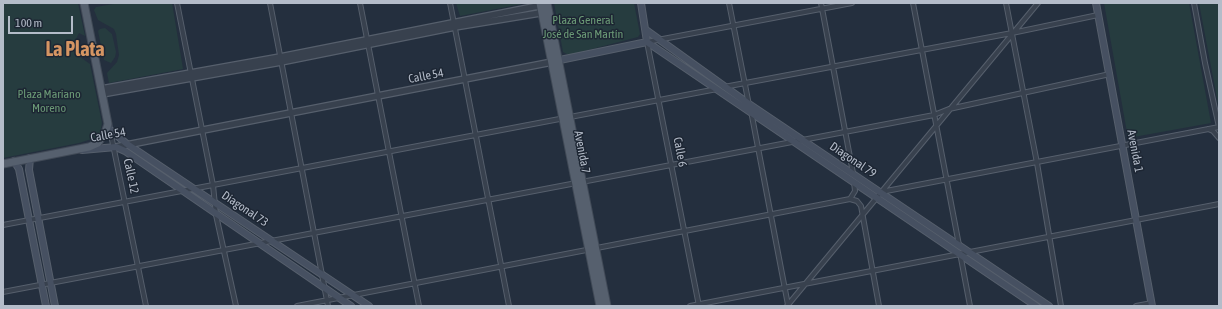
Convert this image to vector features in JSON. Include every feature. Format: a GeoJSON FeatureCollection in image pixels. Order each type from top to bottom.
{"type":"FeatureCollection","features":[{"type":"Feature","properties":{"kind":"main road","name":"Calle 12"},"geometry":{"type":"LineString","coordinates":[[84,3],[108,127]]}},
{"type":"Feature","properties":{"kind":"main road","name":"Calle 6"},"geometry":{"type":"LineString","coordinates":[[641,3],[647,42]]}},
{"type":"Feature","properties":{"kind":"main road","name":"Avenida 1"},"geometry":{"type":"LineString","coordinates":[[1096,3],[1154,305]]}},
{"type":"Feature","properties":{"kind":"main road","name":"Avenida 7"},"geometry":{"type":"LineString","coordinates":[[544,7],[568,117],[593,250],[600,306]]}},
{"type":"Feature","properties":{"kind":"main road","name":"Diagonal 79"},"geometry":{"type":"LineString","coordinates":[[646,30],[749,104],[853,173],[879,195],[960,254],[1036,306]]}},
{"type":"Feature","properties":{"kind":"main road","name":"Diagonal 79"},"geometry":{"type":"LineString","coordinates":[[647,42],[751,114],[854,182],[879,195],[969,252],[1049,306]]}},
{"type":"Feature","properties":{"kind":"main road","name":"Calle 54"},"geometry":{"type":"LineString","coordinates":[[555,61],[647,42]]}},
{"type":"Feature","properties":{"kind":"main road","name":"Diagonal 73"},"geometry":{"type":"LineString","coordinates":[[108,127],[128,144],[369,306]]}},
{"type":"Feature","properties":{"kind":"main road"},"geometry":{"type":"LineString","coordinates":[[80,150],[100,141],[108,127]]}},
{"type":"Feature","properties":{"kind":"main road","name":"Calle 54"},"geometry":{"type":"LineString","coordinates":[[3,164],[80,150],[115,147]]}},
{"type":"Feature","properties":{"kind":"main road","name":"Diagonal 73"},"geometry":{"type":"LineString","coordinates":[[115,147],[183,191],[351,306]]}},
{"type":"Feature","properties":{"kind":"main road"},"geometry":{"type":"LineString","coordinates":[[30,158],[29,170],[55,306]]}},
{"type":"Feature","properties":{"kind":"main road"},"geometry":{"type":"LineString","coordinates":[[14,161],[18,169],[46,306]]}},
{"type":"Feature","properties":{"kind":"main road","name":"Avenida 7"},"geometry":{"type":"LineString","coordinates":[[593,250],[608,306]]}},
{"type":"Feature","properties":{"kind":"street"},"geometry":{"type":"LineString","coordinates":[[177,3],[202,130],[216,215],[225,250],[236,306]]}},
{"type":"Feature","properties":{"kind":"street"},"geometry":{"type":"LineString","coordinates":[[270,3],[328,306]]}},
{"type":"Feature","properties":{"kind":"street"},"geometry":{"type":"LineString","coordinates":[[360,3],[402,216],[418,306]]}},
{"type":"Feature","properties":{"kind":"street"},"geometry":{"type":"LineString","coordinates":[[450,3],[509,306]]}},
{"type":"Feature","properties":{"kind":"street"},"geometry":{"type":"LineString","coordinates":[[729,3],[788,305]]}},
{"type":"Feature","properties":{"kind":"street"},"geometry":{"type":"LineString","coordinates":[[821,3],[853,173]]}},
{"type":"Feature","properties":{"kind":"street","name":"Calle 54"},"geometry":{"type":"LineString","coordinates":[[647,42],[852,3]]}},
{"type":"Feature","properties":{"kind":"street"},"geometry":{"type":"LineString","coordinates":[[913,3],[970,306]]}},
{"type":"Feature","properties":{"kind":"street"},"geometry":{"type":"LineString","coordinates":[[1006,3],[1061,306]]}},
{"type":"Feature","properties":{"kind":"street"},"geometry":{"type":"LineString","coordinates":[[788,305],[1038,3]]}},
{"type":"Feature","properties":{"kind":"street"},"geometry":{"type":"LineString","coordinates":[[879,195],[946,180],[1219,127],[1194,3]]}},
{"type":"Feature","properties":{"kind":"street"},"geometry":{"type":"LineString","coordinates":[[101,91],[280,59],[544,7]]}},
{"type":"Feature","properties":{"kind":"street"},"geometry":{"type":"LineString","coordinates":[[3,225],[726,86],[1012,33],[1098,15]]}},
{"type":"Feature","properties":{"kind":"street","name":"Calle 6"},"geometry":{"type":"LineString","coordinates":[[647,42],[698,305]]}},
{"type":"Feature","properties":{"kind":"street","name":"Calle 54"},"geometry":{"type":"LineString","coordinates":[[115,147],[465,80],[555,61]]}},
{"type":"Feature","properties":{"kind":"street"},"geometry":{"type":"LineString","coordinates":[[3,292],[801,139],[934,115],[949,109],[1110,74]]}},
{"type":"Feature","properties":{"kind":"street","name":"Calle 12"},"geometry":{"type":"LineString","coordinates":[[108,127],[115,147],[146,306]]}},
{"type":"Feature","properties":{"kind":"street"},"geometry":{"type":"LineString","coordinates":[[1208,129],[1219,138]]}},
{"type":"Feature","properties":{"kind":"street"},"geometry":{"type":"LineString","coordinates":[[850,199],[855,191],[854,182]]}},
{"type":"Feature","properties":{"kind":"street"},"geometry":{"type":"LineString","coordinates":[[297,306],[593,250],[850,199],[859,204],[879,306]]}},
{"type":"Feature","properties":{"kind":"street"},"geometry":{"type":"LineString","coordinates":[[690,306],[1219,204]]}},
{"type":"Feature","properties":{"kind":"street"},"geometry":{"type":"LineString","coordinates":[[1136,306],[1154,305]]}},
{"type":"Feature","properties":{"kind":"green space","name":"Plaza Mariano Moreno"},"geometry":{"type":"Polygon","coordinates":[[[3,3],[78,3],[85,36],[79,33],[74,43],[80,57],[90,64],[102,123],[100,133],[95,138],[79,143],[3,158],[3,3]]]}},
{"type":"Feature","properties":{"kind":"green space"},"geometry":{"type":"Polygon","coordinates":[[[119,3],[172,3],[183,69],[109,83],[107,73],[117,62],[119,55],[116,34],[114,29],[98,20],[94,10],[96,7],[119,3]]]}},
{"type":"Feature","properties":{"kind":"green space"},"geometry":{"type":"Polygon","coordinates":[[[456,3],[527,3],[460,16],[456,3]]]}},
{"type":"Feature","properties":{"kind":"green space","name":"Plaza General José de San Martín"},"geometry":{"type":"Polygon","coordinates":[[[554,3],[634,3],[640,34],[638,37],[569,55],[563,52],[554,3]]]}},
{"type":"Feature","properties":{"kind":"green space"},"geometry":{"type":"Polygon","coordinates":[[[1104,3],[1189,3],[1211,123],[1128,138],[1104,3]]]}},
{"type":"Feature","properties":{"kind":"green space"},"geometry":{"type":"Polygon","coordinates":[[[1199,3],[1219,3],[1219,109],[1199,3]]]}},
{"type":"Feature","properties":{"kind":"green space"},"geometry":{"type":"Polygon","coordinates":[[[105,28],[112,34],[116,52],[111,63],[104,60],[98,31],[105,28]]]}},
{"type":"Feature","properties":{"kind":"district","name":"La Plata"},"geometry":{"type":"Point","coordinates":[75,50]}}]}
